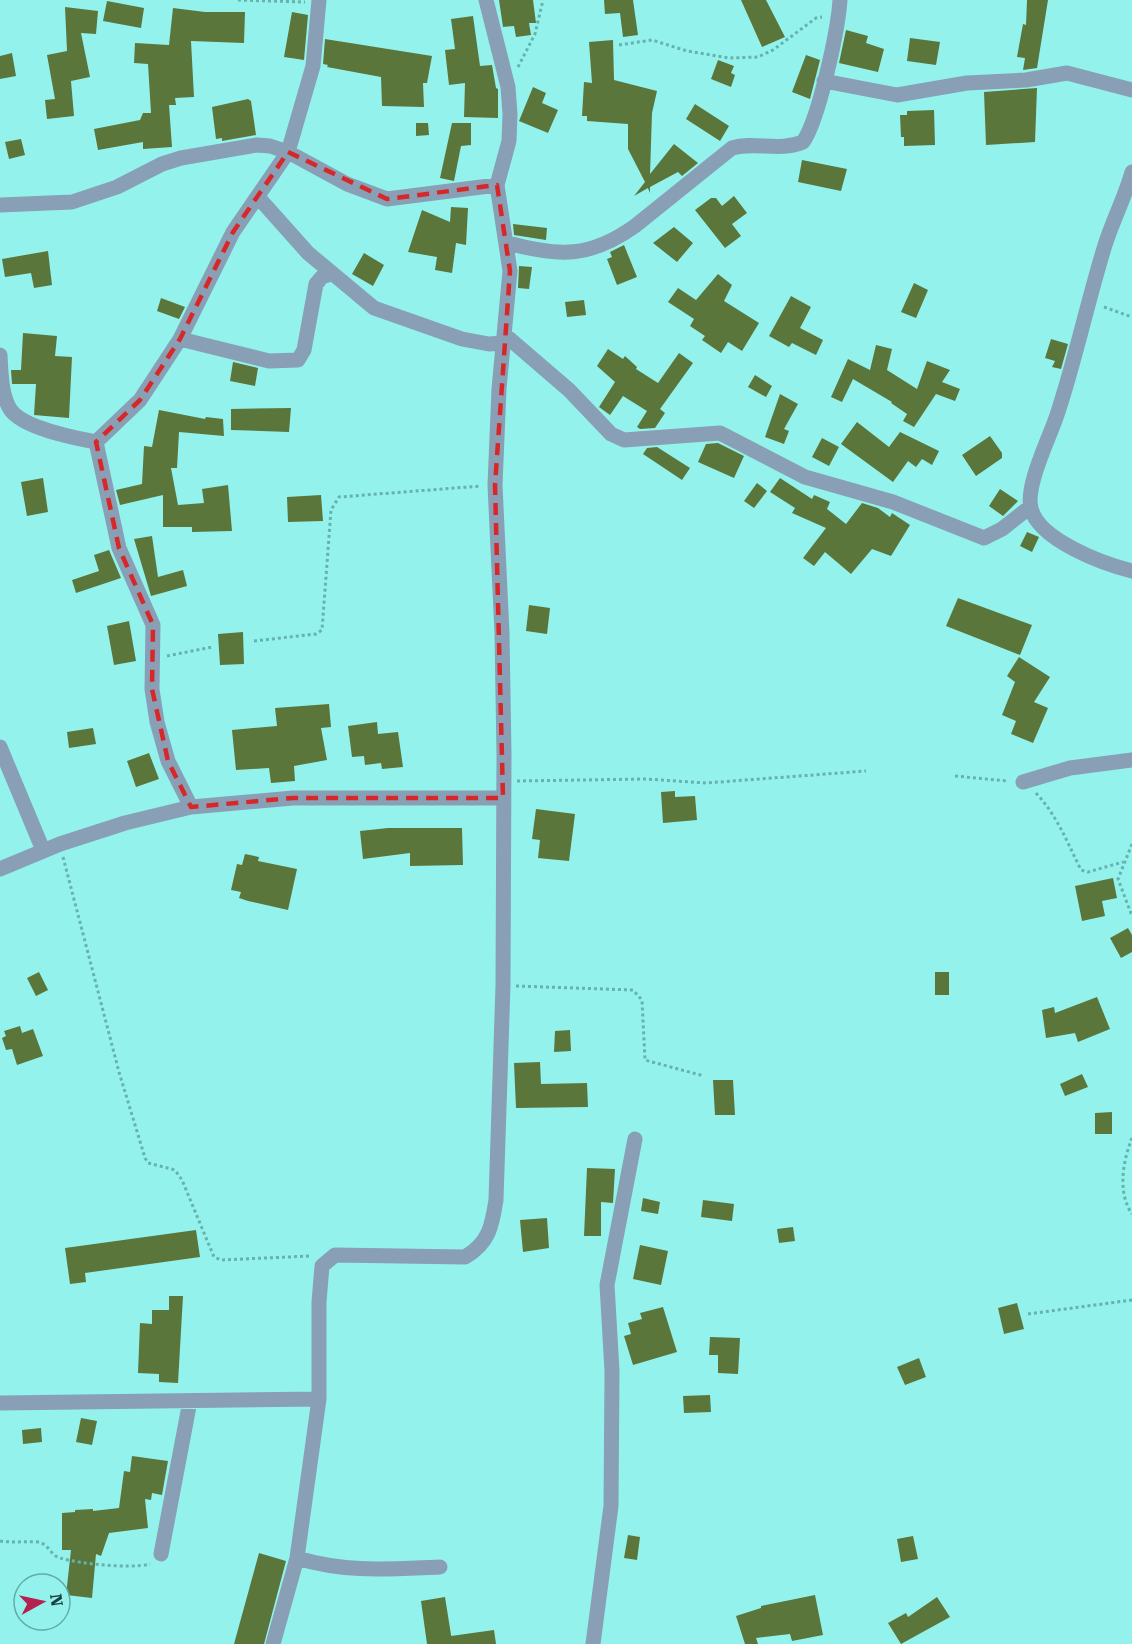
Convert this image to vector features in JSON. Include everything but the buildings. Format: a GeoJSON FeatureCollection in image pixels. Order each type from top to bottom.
{"type":"FeatureCollection","features":[{"type":"Feature","properties":{"kind":"street"},"geometry":{"type":"LineString","coordinates":[[273,1644],[297,1558],[319,1399],[320,1278],[327,1260],[335,1255],[455,1258],[472,1253],[491,1232],[496,1200],[503,985],[503,782],[502,633],[495,485],[510,271],[508,243],[497,185],[509,141],[510,114],[508,87],[486,0]]}},
{"type":"Feature","properties":{"kind":"street"},"geometry":{"type":"LineString","coordinates":[[508,243],[545,253],[582,250],[621,236],[732,148],[740,146],[774,148],[803,142],[809,134],[824,81],[839,19],[840,0]]}},
{"type":"Feature","properties":{"kind":"street"},"geometry":{"type":"LineString","coordinates":[[96,442],[140,400],[180,339],[233,232],[288,152],[313,66],[319,1]]}},
{"type":"Feature","properties":{"kind":"street"},"geometry":{"type":"LineString","coordinates":[[824,81],[897,95],[942,87],[1026,80],[1067,73],[1132,90]]}},
{"type":"Feature","properties":{"kind":"street"},"geometry":{"type":"LineString","coordinates":[[0,205],[72,202],[117,188],[162,164],[212,151],[257,145],[270,146],[288,152],[330,176],[387,199],[497,185]]}},
{"type":"Feature","properties":{"kind":"street"},"geometry":{"type":"LineString","coordinates":[[504,339],[569,390],[611,434],[624,440],[720,433],[805,477],[893,502],[984,538],[1002,529],[1030,507],[1033,485],[1058,413],[1106,242],[1132,172]]}},
{"type":"Feature","properties":{"kind":"street"},"geometry":{"type":"LineString","coordinates":[[258,196],[331,274],[374,308],[462,339],[489,344],[504,339]]}},
{"type":"Feature","properties":{"kind":"street"},"geometry":{"type":"LineString","coordinates":[[180,339],[269,360],[298,360],[304,350],[316,284],[331,274]]}},
{"type":"Feature","properties":{"kind":"street"},"geometry":{"type":"LineString","coordinates":[[0,355],[4,393],[9,406],[18,418],[67,436],[96,442]]}},
{"type":"Feature","properties":{"kind":"street"},"geometry":{"type":"LineString","coordinates":[[96,442],[119,548],[153,625],[152,689],[157,722],[168,761],[191,807]]}},
{"type":"Feature","properties":{"kind":"street"},"geometry":{"type":"LineString","coordinates":[[1030,507],[1045,527],[1076,552],[1099,562],[1132,571]]}},
{"type":"Feature","properties":{"kind":"street"},"geometry":{"type":"LineString","coordinates":[[0,747],[43,850]]}},
{"type":"Feature","properties":{"kind":"street"},"geometry":{"type":"LineString","coordinates":[[1023,782],[1070,768],[1132,760]]}},
{"type":"Feature","properties":{"kind":"street"},"geometry":{"type":"LineString","coordinates":[[0,869],[60,844],[125,823],[191,807],[293,798],[503,798]]}},
{"type":"Feature","properties":{"kind":"street"},"geometry":{"type":"LineString","coordinates":[[593,1644],[611,1506],[612,1371],[607,1285],[634,1139]]}},
{"type":"Feature","properties":{"kind":"street"},"geometry":{"type":"LineString","coordinates":[[0,1403],[319,1399]]}},
{"type":"Feature","properties":{"kind":"street"},"geometry":{"type":"LineString","coordinates":[[161,1554],[190,1401]]}},
{"type":"Feature","properties":{"kind":"street"},"geometry":{"type":"LineString","coordinates":[[297,1558],[327,1567],[364,1570],[440,1567]]}},
{"type":"Feature","properties":{"kind":"path"},"geometry":{"type":"LineString","coordinates":[[238,0],[319,1]]}},
{"type":"Feature","properties":{"kind":"path"},"geometry":{"type":"LineString","coordinates":[[508,87],[535,34],[543,0]]}},
{"type":"Feature","properties":{"kind":"path"},"geometry":{"type":"LineString","coordinates":[[619,45],[652,40],[687,51],[729,58],[758,57],[773,50],[816,18],[839,19]]}},
{"type":"Feature","properties":{"kind":"path"},"geometry":{"type":"LineString","coordinates":[[1088,302],[1132,317]]}},
{"type":"Feature","properties":{"kind":"path"},"geometry":{"type":"LineString","coordinates":[[254,641],[316,634],[322,630],[331,510],[339,497],[495,485]]}},
{"type":"Feature","properties":{"kind":"path"},"geometry":{"type":"LineString","coordinates":[[153,658],[212,647]]}},
{"type":"Feature","properties":{"kind":"path"},"geometry":{"type":"LineString","coordinates":[[503,782],[646,779],[706,783],[866,771]]}},
{"type":"Feature","properties":{"kind":"path"},"geometry":{"type":"LineString","coordinates":[[955,776],[1023,782],[1051,809],[1067,836],[1081,870],[1088,872],[1123,862]]}},
{"type":"Feature","properties":{"kind":"path"},"geometry":{"type":"LineString","coordinates":[[60,844],[118,1072],[148,1163],[175,1170],[183,1180],[214,1257],[221,1260],[335,1255]]}},
{"type":"Feature","properties":{"kind":"path"},"geometry":{"type":"LineString","coordinates":[[1132,844],[1118,879],[1132,916]]}},
{"type":"Feature","properties":{"kind":"path"},"geometry":{"type":"LineString","coordinates":[[503,985],[633,990],[642,1000],[645,1060],[704,1076]]}},
{"type":"Feature","properties":{"kind":"path"},"geometry":{"type":"LineString","coordinates":[[1132,1138],[1125,1155],[1123,1182],[1126,1205],[1132,1214]]}},
{"type":"Feature","properties":{"kind":"path"},"geometry":{"type":"LineString","coordinates":[[1028,1314],[1132,1300]]}},
{"type":"Feature","properties":{"kind":"path"},"geometry":{"type":"LineString","coordinates":[[0,1541],[40,1542],[48,1546],[58,1557],[116,1565],[148,1565],[161,1554]]}},
{"type":"Feature","properties":{"kind":"highlighted area"},"geometry":{"type":"Polygon","coordinates":[[[288,152],[387,199],[497,185],[510,271],[495,485],[503,798],[293,798],[191,807],[168,761],[152,689],[153,625],[119,548],[96,442],[140,400],[180,339],[233,232],[288,152]]]}}]}
